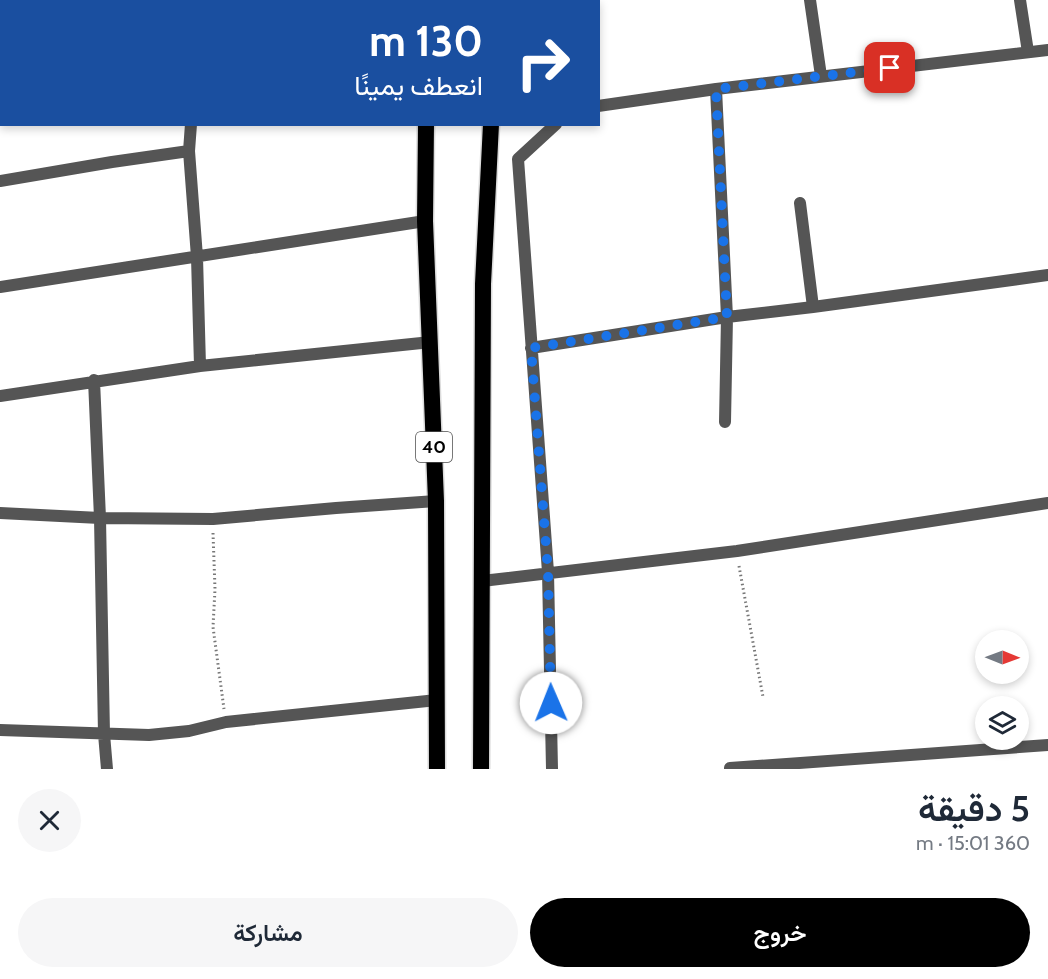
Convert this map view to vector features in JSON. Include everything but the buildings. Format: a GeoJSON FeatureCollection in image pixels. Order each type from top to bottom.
{"type":"FeatureCollection","features":[{"type":"Feature","properties":{"kind":"highway","name":"40"},"geometry":{"type":"LineString","coordinates":[[426,126],[425,221],[436,501],[437,769]]}},
{"type":"Feature","properties":{"kind":"highway"},"geometry":{"type":"LineString","coordinates":[[481,769],[483,284],[491,126]]}},
{"type":"Feature","properties":{"kind":"street"},"geometry":{"type":"LineString","coordinates":[[810,0],[820,76]]}},
{"type":"Feature","properties":{"kind":"street"},"geometry":{"type":"LineString","coordinates":[[1020,0],[1028,52]]}},
{"type":"Feature","properties":{"kind":"street"},"geometry":{"type":"LineString","coordinates":[[600,106],[820,76],[1048,50]]}},
{"type":"Feature","properties":{"kind":"street"},"geometry":{"type":"LineString","coordinates":[[716,89],[727,317],[725,422]]}},
{"type":"Feature","properties":{"kind":"street"},"geometry":{"type":"LineString","coordinates":[[191,126],[189,151],[197,257],[200,366]]}},
{"type":"Feature","properties":{"kind":"street"},"geometry":{"type":"LineString","coordinates":[[552,769],[548,572],[518,159],[554,126]]}},
{"type":"Feature","properties":{"kind":"street"},"geometry":{"type":"LineString","coordinates":[[0,181],[189,151]]}},
{"type":"Feature","properties":{"kind":"street"},"geometry":{"type":"LineString","coordinates":[[800,202],[813,307]]}},
{"type":"Feature","properties":{"kind":"street"},"geometry":{"type":"LineString","coordinates":[[0,287],[425,221]]}},
{"type":"Feature","properties":{"kind":"street"},"geometry":{"type":"LineString","coordinates":[[531,348],[727,317],[1048,275]]}},
{"type":"Feature","properties":{"kind":"street"},"geometry":{"type":"LineString","coordinates":[[0,396],[94,380],[200,366],[430,342]]}},
{"type":"Feature","properties":{"kind":"street"},"geometry":{"type":"LineString","coordinates":[[94,380],[100,518],[104,734],[107,769]]}},
{"type":"Feature","properties":{"kind":"street"},"geometry":{"type":"LineString","coordinates":[[0,513],[100,518],[213,519],[436,501]]}},
{"type":"Feature","properties":{"kind":"street"},"geometry":{"type":"LineString","coordinates":[[482,581],[737,550],[1048,503]]}},
{"type":"Feature","properties":{"kind":"street"},"geometry":{"type":"LineString","coordinates":[[0,730],[167,734],[226,722],[437,700]]}},
{"type":"Feature","properties":{"kind":"street"},"geometry":{"type":"LineString","coordinates":[[730,768],[1048,745]]}},
{"type":"Feature","properties":{"kind":"path"},"geometry":{"type":"LineString","coordinates":[[213,519],[215,588],[213,627],[226,722]]}},
{"type":"Feature","properties":{"kind":"path"},"geometry":{"type":"LineString","coordinates":[[737,550],[763,697]]}},
{"type":"Feature","properties":{"kind":"route"},"geometry":{"type":"LineString","coordinates":[[551,703],[548,572],[531,348],[727,317],[716,89],[890,68]]}}]}
